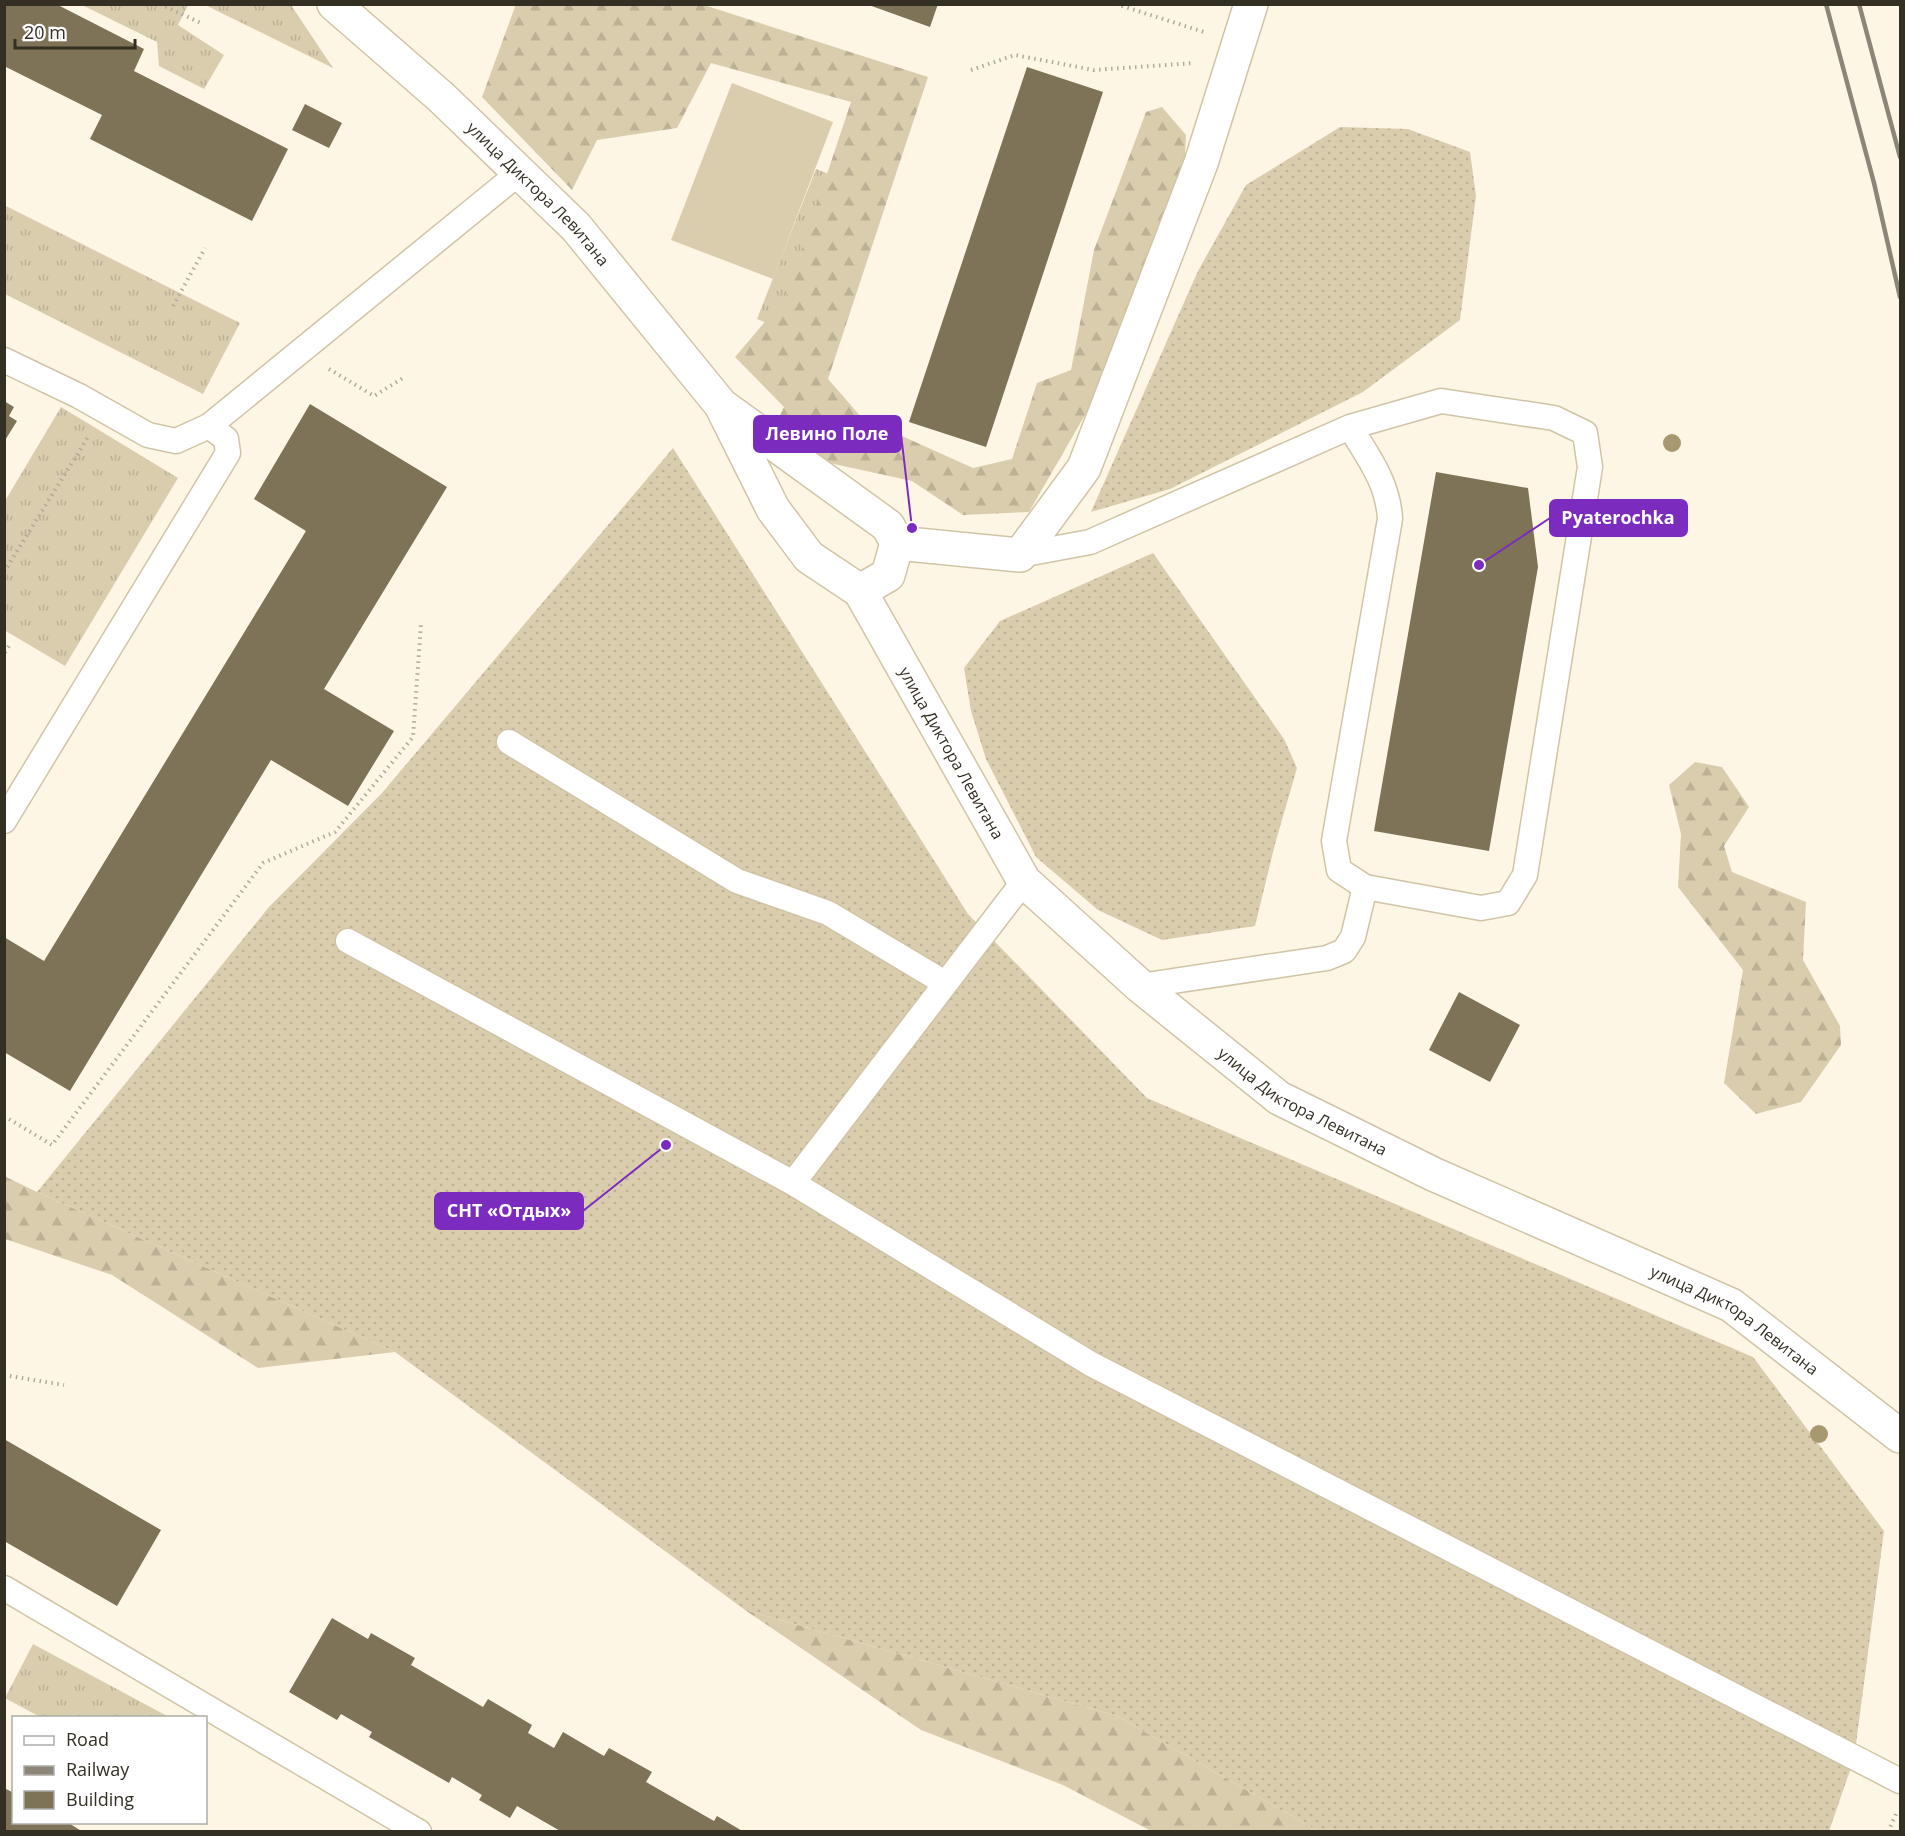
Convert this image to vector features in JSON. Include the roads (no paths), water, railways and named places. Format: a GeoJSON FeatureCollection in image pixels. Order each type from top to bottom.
{"type":"FeatureCollection","features":[{"type":"Feature","properties":{"kind":"street","name":"улица Диктора Левитана"},"geometry":{"type":"LineString","coordinates":[[334,4],[441,97],[576,227],[721,405],[773,509],[809,557],[860,591],[1024,881],[1140,986],[1279,1098],[1433,1174],[1731,1305],[1900,1436]]}},
{"type":"Feature","properties":{"kind":"street"},"geometry":{"type":"LineString","coordinates":[[860,591],[888,575],[897,543],[1020,555],[1084,468],[1202,163],[1251,4]]}},
{"type":"Feature","properties":{"kind":"street","name":"улица Диктора Левитана"},"geometry":{"type":"LineString","coordinates":[[721,405],[888,526],[897,543]]}},
{"type":"Feature","properties":{"kind":"lane"},"geometry":{"type":"LineString","coordinates":[[4,360],[105,410],[148,435],[176,441],[209,426],[519,173]]}},
{"type":"Feature","properties":{"kind":"lane"},"geometry":{"type":"LineString","coordinates":[[1020,555],[1090,542],[1350,427],[1441,401],[1554,418],[1585,433],[1590,467],[1525,875],[1508,903],[1481,908],[1365,887],[1339,870],[1334,841],[1389,519],[1388,499],[1381,478],[1350,427]]}},
{"type":"Feature","properties":{"kind":"lane"},"geometry":{"type":"LineString","coordinates":[[4,821],[228,453],[226,439],[209,426]]}},
{"type":"Feature","properties":{"kind":"lane"},"geometry":{"type":"LineString","coordinates":[[508,742],[737,881],[828,913],[945,983]]}},
{"type":"Feature","properties":{"kind":"lane"},"geometry":{"type":"LineString","coordinates":[[793,1184],[1024,881]]}},
{"type":"Feature","properties":{"kind":"lane"},"geometry":{"type":"LineString","coordinates":[[1140,986],[1327,958],[1344,951],[1353,937],[1365,887]]}},
{"type":"Feature","properties":{"kind":"lane"},"geometry":{"type":"LineString","coordinates":[[348,941],[793,1184],[1091,1364],[1900,1781]]}},
{"type":"Feature","properties":{"kind":"lane"},"geometry":{"type":"LineString","coordinates":[[4,1587],[419,1832]]}},
{"type":"Feature","properties":{"kind":"railway"},"geometry":{"type":"LineString","coordinates":[[1826,4],[1874,183],[1900,297]]}},
{"type":"Feature","properties":{"kind":"railway"},"geometry":{"type":"LineString","coordinates":[[1859,4],[1900,157]]}},
{"type":"Feature","properties":{"kind":"place","name":"Левино Поле"},"geometry":{"type":"Point","coordinates":[912,528]}},
{"type":"Feature","properties":{"kind":"place","name":"Pyaterochka"},"geometry":{"type":"Point","coordinates":[1479,565]}},
{"type":"Feature","properties":{"kind":"place","name":"СНТ «Отдых»"},"geometry":{"type":"Point","coordinates":[666,1145]}}]}
